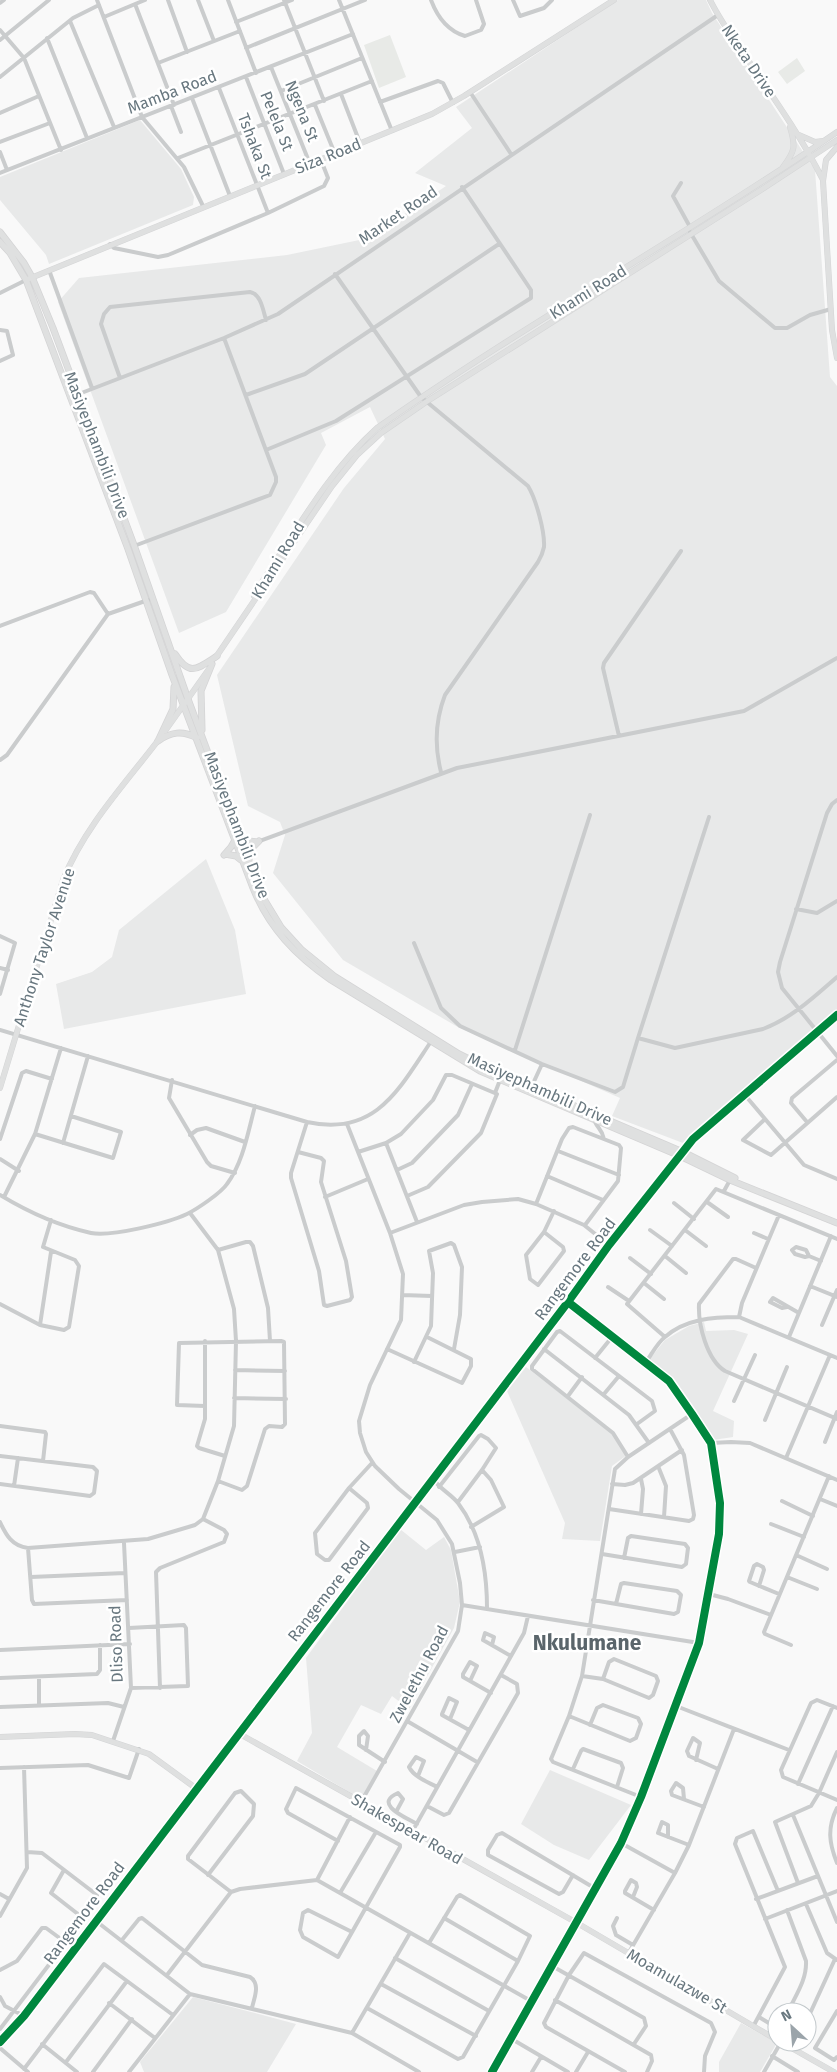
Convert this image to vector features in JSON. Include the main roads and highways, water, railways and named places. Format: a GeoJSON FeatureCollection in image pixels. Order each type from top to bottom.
{"type":"FeatureCollection","features":[{"type":"Feature","properties":{"kind":"main road","name":"Masiyephambili Drive"},"geometry":{"type":"LineString","coordinates":[[0,232],[24,263],[131,547],[172,675],[200,738]]}},
{"type":"Feature","properties":{"kind":"main road","name":"Masiyephambili Drive"},"geometry":{"type":"LineString","coordinates":[[0,242],[29,278]]}},
{"type":"Feature","properties":{"kind":"main road","name":"Masiyephambili Drive"},"geometry":{"type":"LineString","coordinates":[[149,599],[170,646],[200,738],[262,908],[276,930],[298,955],[332,980],[480,1071],[500,1080],[530,1089],[837,1223]]}},
{"type":"Feature","properties":{"kind":"main road"},"geometry":{"type":"LineString","coordinates":[[170,646],[183,666],[187,668],[197,668],[217,656]]}},
{"type":"Feature","properties":{"kind":"main road"},"geometry":{"type":"LineString","coordinates":[[172,675],[175,694],[173,709],[158,741],[180,732],[200,738],[201,692],[212,664]]}},
{"type":"Feature","properties":{"kind":"main road"},"geometry":{"type":"LineString","coordinates":[[237,838],[258,841],[250,850],[246,861],[236,856],[224,855],[237,838]]}},
{"type":"Feature","properties":{"kind":"main road","name":"Masiyephambili Drive"},"geometry":{"type":"LineString","coordinates":[[432,1040],[530,1089],[681,1154],[730,1180],[741,1182]]}},
{"type":"Feature","properties":{"kind":"district","name":"Nkulumane"},"geometry":{"type":"Point","coordinates":[587,1643]}}]}
